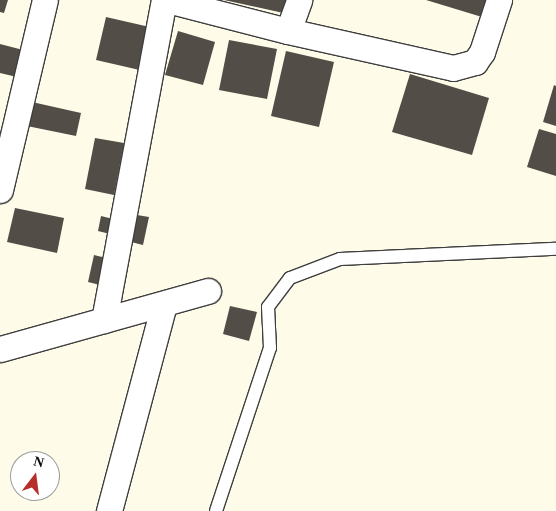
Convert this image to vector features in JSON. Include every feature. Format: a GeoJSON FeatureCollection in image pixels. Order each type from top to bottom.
{"type":"FeatureCollection","features":[{"type":"Feature","properties":{"kind":"street"},"geometry":{"type":"LineString","coordinates":[[0,190],[45,0]]}},
{"type":"Feature","properties":{"kind":"street"},"geometry":{"type":"LineString","coordinates":[[104,320],[165,0],[288,31],[453,68],[474,62],[482,52],[499,0]]}},
{"type":"Feature","properties":{"kind":"street"},"geometry":{"type":"LineString","coordinates":[[288,31],[299,0]]}},
{"type":"Feature","properties":{"kind":"street"},"geometry":{"type":"LineString","coordinates":[[0,349],[208,291]]}},
{"type":"Feature","properties":{"kind":"street"},"geometry":{"type":"LineString","coordinates":[[109,511],[164,304]]}},
{"type":"Feature","properties":{"kind":"lane"},"geometry":{"type":"LineString","coordinates":[[216,511],[270,348],[268,307],[290,278],[340,260],[556,249]]}},
{"type":"Feature","properties":{"kind":"building"},"geometry":{"type":"Polygon","coordinates":[[[0,0],[8,0],[4,13],[0,12],[0,0]]]}},
{"type":"Feature","properties":{"kind":"building"},"geometry":{"type":"Polygon","coordinates":[[[224,0],[291,0],[288,14],[224,0]]]}},
{"type":"Feature","properties":{"kind":"building"},"geometry":{"type":"Polygon","coordinates":[[[426,0],[486,0],[482,17],[426,0]]]}},
{"type":"Feature","properties":{"kind":"building"},"geometry":{"type":"Polygon","coordinates":[[[106,17],[154,28],[144,71],[96,60],[106,17]]]}},
{"type":"Feature","properties":{"kind":"building"},"geometry":{"type":"Polygon","coordinates":[[[178,31],[215,42],[203,85],[165,75],[178,31]]]}},
{"type":"Feature","properties":{"kind":"building"},"geometry":{"type":"Polygon","coordinates":[[[229,40],[277,49],[267,99],[219,90],[229,40]]]}},
{"type":"Feature","properties":{"kind":"building"},"geometry":{"type":"Polygon","coordinates":[[[0,44],[27,51],[21,78],[0,73],[0,44]]]}},
{"type":"Feature","properties":{"kind":"building"},"geometry":{"type":"Polygon","coordinates":[[[286,51],[334,62],[319,127],[271,116],[286,51]]]}},
{"type":"Feature","properties":{"kind":"building"},"geometry":{"type":"Polygon","coordinates":[[[410,74],[489,98],[472,155],[392,132],[410,74]]]}},
{"type":"Feature","properties":{"kind":"building"},"geometry":{"type":"Polygon","coordinates":[[[554,85],[556,86],[556,126],[543,122],[554,85]]]}},
{"type":"Feature","properties":{"kind":"building"},"geometry":{"type":"Polygon","coordinates":[[[32,102],[81,113],[76,136],[27,126],[32,102]]]}},
{"type":"Feature","properties":{"kind":"building"},"geometry":{"type":"Polygon","coordinates":[[[539,129],[556,134],[556,176],[527,167],[539,129]]]}},
{"type":"Feature","properties":{"kind":"building"},"geometry":{"type":"Polygon","coordinates":[[[95,138],[124,143],[114,195],[85,189],[95,138]]]}},
{"type":"Feature","properties":{"kind":"building"},"geometry":{"type":"Polygon","coordinates":[[[15,208],[64,218],[57,253],[7,242],[15,208]]]}},
{"type":"Feature","properties":{"kind":"building"},"geometry":{"type":"Polygon","coordinates":[[[137,215],[149,217],[143,245],[131,242],[137,215]]]}},
{"type":"Feature","properties":{"kind":"building"},"geometry":{"type":"Polygon","coordinates":[[[101,216],[113,219],[110,234],[98,231],[101,216]]]}},
{"type":"Feature","properties":{"kind":"building"},"geometry":{"type":"Polygon","coordinates":[[[94,255],[106,258],[100,285],[88,282],[94,255]]]}},
{"type":"Feature","properties":{"kind":"building"},"geometry":{"type":"Polygon","coordinates":[[[230,306],[257,312],[249,341],[223,334],[230,306]]]}}]}
